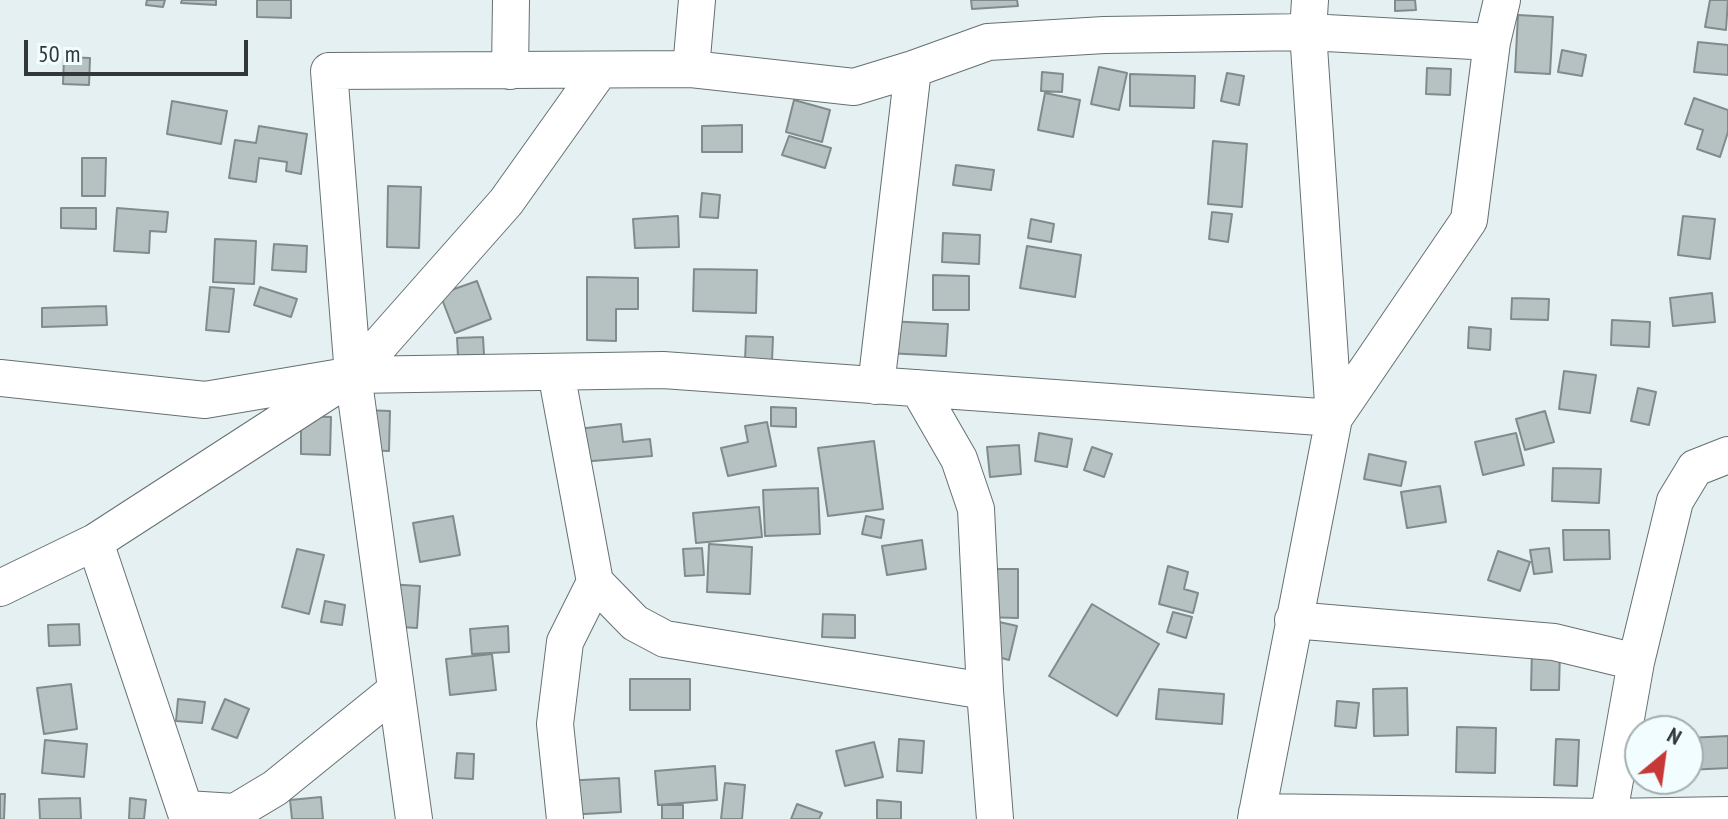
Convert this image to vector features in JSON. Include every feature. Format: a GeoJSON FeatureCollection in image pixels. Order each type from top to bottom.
{"type":"FeatureCollection","features":[{"type":"Feature","properties":{"kind":"street"},"geometry":{"type":"LineString","coordinates":[[510,71],[511,0]]}},
{"type":"Feature","properties":{"kind":"street"},"geometry":{"type":"LineString","coordinates":[[691,69],[697,0]]}},
{"type":"Feature","properties":{"kind":"street"},"geometry":{"type":"LineString","coordinates":[[1334,418],[1469,220],[1492,42],[1502,0]]}},
{"type":"Feature","properties":{"kind":"street"},"geometry":{"type":"LineString","coordinates":[[414,819],[353,375],[329,71],[691,69],[854,87],[988,42],[1309,16],[1492,42]]}},
{"type":"Feature","properties":{"kind":"street"},"geometry":{"type":"LineString","coordinates":[[1309,16],[1334,418],[1256,816],[1608,818],[1728,815]]}},
{"type":"Feature","properties":{"kind":"street"},"geometry":{"type":"LineString","coordinates":[[876,386],[913,69]]}},
{"type":"Feature","properties":{"kind":"street"},"geometry":{"type":"LineString","coordinates":[[0,588],[95,542],[353,375],[506,202],[600,70]]}},
{"type":"Feature","properties":{"kind":"street"},"geometry":{"type":"LineString","coordinates":[[0,378],[205,400],[353,375],[663,370],[1334,418]]}},
{"type":"Feature","properties":{"kind":"street"},"geometry":{"type":"LineString","coordinates":[[556,372],[595,582],[635,623],[665,639],[985,691]]}},
{"type":"Feature","properties":{"kind":"street"},"geometry":{"type":"LineString","coordinates":[[918,388],[959,459],[976,509],[995,819]]}},
{"type":"Feature","properties":{"kind":"street"},"geometry":{"type":"LineString","coordinates":[[1608,818],[1636,662],[1675,501],[1695,468],[1728,455]]}},
{"type":"Feature","properties":{"kind":"street"},"geometry":{"type":"LineString","coordinates":[[95,542],[187,814],[235,812],[275,788],[396,690]]}},
{"type":"Feature","properties":{"kind":"street"},"geometry":{"type":"LineString","coordinates":[[565,819],[555,724],[565,642],[595,582]]}},
{"type":"Feature","properties":{"kind":"street"},"geometry":{"type":"LineString","coordinates":[[1293,620],[1554,642],[1636,662]]}},
{"type":"Feature","properties":{"kind":"building"},"geometry":{"type":"Polygon","coordinates":[[[147,0],[165,0],[163,7],[146,5],[147,0]]]}},
{"type":"Feature","properties":{"kind":"building"},"geometry":{"type":"Polygon","coordinates":[[[182,0],[216,0],[216,5],[181,3],[182,0]]]}},
{"type":"Feature","properties":{"kind":"building"},"geometry":{"type":"Polygon","coordinates":[[[257,0],[291,0],[291,18],[257,17],[257,0]]]}},
{"type":"Feature","properties":{"kind":"building"},"geometry":{"type":"Polygon","coordinates":[[[971,0],[1017,0],[1018,6],[972,9],[971,0]]]}},
{"type":"Feature","properties":{"kind":"building"},"geometry":{"type":"Polygon","coordinates":[[[1395,0],[1415,0],[1416,10],[1395,11],[1395,0]]]}},
{"type":"Feature","properties":{"kind":"building"},"geometry":{"type":"Polygon","coordinates":[[[1710,0],[1728,0],[1726,30],[1705,27],[1710,0]]]}},
{"type":"Feature","properties":{"kind":"building"},"geometry":{"type":"Polygon","coordinates":[[[1518,15],[1553,17],[1550,74],[1515,72],[1518,15]]]}},
{"type":"Feature","properties":{"kind":"building"},"geometry":{"type":"Polygon","coordinates":[[[1698,42],[1728,45],[1728,75],[1694,72],[1698,42]]]}},
{"type":"Feature","properties":{"kind":"building"},"geometry":{"type":"Polygon","coordinates":[[[1562,50],[1586,55],[1582,76],[1558,72],[1562,50]]]}},
{"type":"Feature","properties":{"kind":"building"},"geometry":{"type":"Polygon","coordinates":[[[64,57],[90,58],[89,85],[63,84],[64,57]]]}},
{"type":"Feature","properties":{"kind":"building"},"geometry":{"type":"Polygon","coordinates":[[[1099,67],[1127,73],[1119,110],[1091,104],[1099,67]]]}},
{"type":"Feature","properties":{"kind":"building"},"geometry":{"type":"Polygon","coordinates":[[[1427,68],[1451,69],[1450,95],[1426,94],[1427,68]]]}},
{"type":"Feature","properties":{"kind":"building"},"geometry":{"type":"Polygon","coordinates":[[[1042,72],[1063,74],[1062,92],[1041,91],[1042,72]]]}},
{"type":"Feature","properties":{"kind":"building"},"geometry":{"type":"Polygon","coordinates":[[[1227,73],[1244,76],[1239,105],[1221,101],[1227,73]]]}},
{"type":"Feature","properties":{"kind":"building"},"geometry":{"type":"Polygon","coordinates":[[[1130,74],[1195,76],[1194,108],[1130,106],[1130,74]]]}},
{"type":"Feature","properties":{"kind":"building"},"geometry":{"type":"Polygon","coordinates":[[[1045,93],[1080,100],[1073,137],[1038,130],[1045,93]]]}},
{"type":"Feature","properties":{"kind":"building"},"geometry":{"type":"Polygon","coordinates":[[[1694,98],[1728,110],[1728,132],[1720,157],[1697,149],[1703,130],[1685,124],[1694,98]]]}},
{"type":"Feature","properties":{"kind":"building"},"geometry":{"type":"Polygon","coordinates":[[[794,100],[830,110],[822,142],[786,132],[794,100]]]}},
{"type":"Feature","properties":{"kind":"building"},"geometry":{"type":"Polygon","coordinates":[[[172,101],[227,111],[221,144],[167,134],[172,101]]]}},
{"type":"Feature","properties":{"kind":"building"},"geometry":{"type":"Polygon","coordinates":[[[742,125],[742,152],[702,152],[702,126],[742,125]]]}},
{"type":"Feature","properties":{"kind":"building"},"geometry":{"type":"Polygon","coordinates":[[[259,126],[307,134],[301,174],[286,171],[287,162],[259,158],[256,182],[229,178],[235,140],[256,143],[259,126]]]}},
{"type":"Feature","properties":{"kind":"building"},"geometry":{"type":"Polygon","coordinates":[[[789,136],[831,148],[825,168],[782,155],[789,136]]]}},
{"type":"Feature","properties":{"kind":"building"},"geometry":{"type":"Polygon","coordinates":[[[1213,141],[1247,144],[1242,207],[1208,204],[1213,141]]]}},
{"type":"Feature","properties":{"kind":"building"},"geometry":{"type":"Polygon","coordinates":[[[82,158],[106,158],[105,196],[82,196],[82,158]]]}},
{"type":"Feature","properties":{"kind":"building"},"geometry":{"type":"Polygon","coordinates":[[[956,165],[994,170],[991,190],[953,185],[956,165]]]}},
{"type":"Feature","properties":{"kind":"building"},"geometry":{"type":"Polygon","coordinates":[[[388,186],[421,187],[419,248],[387,247],[388,186]]]}},
{"type":"Feature","properties":{"kind":"building"},"geometry":{"type":"Polygon","coordinates":[[[702,193],[720,195],[718,218],[700,217],[702,193]]]}},
{"type":"Feature","properties":{"kind":"building"},"geometry":{"type":"Polygon","coordinates":[[[61,208],[96,208],[96,229],[61,228],[61,208]]]}},
{"type":"Feature","properties":{"kind":"building"},"geometry":{"type":"Polygon","coordinates":[[[117,208],[168,212],[166,232],[150,231],[149,253],[114,251],[117,208]]]}},
{"type":"Feature","properties":{"kind":"building"},"geometry":{"type":"Polygon","coordinates":[[[1212,212],[1232,214],[1228,242],[1209,239],[1212,212]]]}},
{"type":"Feature","properties":{"kind":"building"},"geometry":{"type":"Polygon","coordinates":[[[678,216],[679,247],[635,248],[633,219],[678,216]]]}},
{"type":"Feature","properties":{"kind":"building"},"geometry":{"type":"Polygon","coordinates":[[[1683,216],[1715,219],[1710,259],[1678,255],[1683,216]]]}},
{"type":"Feature","properties":{"kind":"building"},"geometry":{"type":"Polygon","coordinates":[[[1031,219],[1054,224],[1051,242],[1028,238],[1031,219]]]}},
{"type":"Feature","properties":{"kind":"building"},"geometry":{"type":"Polygon","coordinates":[[[943,233],[980,235],[979,264],[942,262],[943,233]]]}},
{"type":"Feature","properties":{"kind":"building"},"geometry":{"type":"Polygon","coordinates":[[[215,239],[256,241],[254,284],[213,282],[215,239]]]}},
{"type":"Feature","properties":{"kind":"building"},"geometry":{"type":"Polygon","coordinates":[[[274,244],[307,246],[306,272],[272,270],[274,244]]]}},
{"type":"Feature","properties":{"kind":"building"},"geometry":{"type":"Polygon","coordinates":[[[1027,246],[1081,255],[1075,297],[1020,288],[1027,246]]]}},
{"type":"Feature","properties":{"kind":"building"},"geometry":{"type":"Polygon","coordinates":[[[694,269],[757,270],[756,313],[693,311],[694,269]]]}},
{"type":"Feature","properties":{"kind":"building"},"geometry":{"type":"Polygon","coordinates":[[[933,275],[969,276],[969,310],[933,310],[933,275]]]}},
{"type":"Feature","properties":{"kind":"building"},"geometry":{"type":"Polygon","coordinates":[[[587,277],[638,278],[638,309],[616,309],[616,341],[587,340],[587,277]]]}},
{"type":"Feature","properties":{"kind":"building"},"geometry":{"type":"Polygon","coordinates":[[[477,281],[491,319],[455,333],[440,294],[477,281]]]}},
{"type":"Feature","properties":{"kind":"building"},"geometry":{"type":"Polygon","coordinates":[[[210,287],[234,289],[229,332],[206,330],[210,287]]]}},
{"type":"Feature","properties":{"kind":"building"},"geometry":{"type":"Polygon","coordinates":[[[260,287],[297,299],[291,317],[254,305],[260,287]]]}},
{"type":"Feature","properties":{"kind":"building"},"geometry":{"type":"Polygon","coordinates":[[[1712,293],[1715,322],[1673,326],[1670,298],[1712,293]]]}},
{"type":"Feature","properties":{"kind":"building"},"geometry":{"type":"Polygon","coordinates":[[[1512,298],[1549,299],[1548,320],[1511,319],[1512,298]]]}},
{"type":"Feature","properties":{"kind":"building"},"geometry":{"type":"Polygon","coordinates":[[[106,306],[107,325],[42,327],[42,308],[106,306]]]}},
{"type":"Feature","properties":{"kind":"building"},"geometry":{"type":"Polygon","coordinates":[[[1612,320],[1650,322],[1649,347],[1611,345],[1612,320]]]}},
{"type":"Feature","properties":{"kind":"building"},"geometry":{"type":"Polygon","coordinates":[[[887,321],[948,324],[946,356],[886,353],[887,321]]]}},
{"type":"Feature","properties":{"kind":"building"},"geometry":{"type":"Polygon","coordinates":[[[1469,327],[1491,329],[1490,350],[1468,348],[1469,327]]]}},
{"type":"Feature","properties":{"kind":"building"},"geometry":{"type":"Polygon","coordinates":[[[746,336],[773,337],[772,361],[745,360],[746,336]]]}},
{"type":"Feature","properties":{"kind":"building"},"geometry":{"type":"Polygon","coordinates":[[[483,337],[484,355],[458,356],[457,338],[483,337]]]}},
{"type":"Feature","properties":{"kind":"building"},"geometry":{"type":"Polygon","coordinates":[[[1564,371],[1596,375],[1590,413],[1559,409],[1564,371]]]}},
{"type":"Feature","properties":{"kind":"building"},"geometry":{"type":"Polygon","coordinates":[[[1638,388],[1656,392],[1649,425],[1631,421],[1638,388]]]}},
{"type":"Feature","properties":{"kind":"building"},"geometry":{"type":"Polygon","coordinates":[[[771,407],[796,408],[796,427],[771,426],[771,407]]]}},
{"type":"Feature","properties":{"kind":"building"},"geometry":{"type":"Polygon","coordinates":[[[363,410],[390,411],[389,451],[362,450],[363,410]]]}},
{"type":"Feature","properties":{"kind":"building"},"geometry":{"type":"Polygon","coordinates":[[[1545,411],[1554,442],[1525,450],[1516,419],[1545,411]]]}},
{"type":"Feature","properties":{"kind":"building"},"geometry":{"type":"Polygon","coordinates":[[[301,416],[331,417],[330,455],[301,454],[301,416]]]}},
{"type":"Feature","properties":{"kind":"building"},"geometry":{"type":"Polygon","coordinates":[[[767,422],[776,466],[728,476],[721,448],[748,442],[745,426],[767,422]]]}},
{"type":"Feature","properties":{"kind":"building"},"geometry":{"type":"Polygon","coordinates":[[[621,424],[623,442],[650,439],[652,456],[581,462],[578,429],[621,424]]]}},
{"type":"Feature","properties":{"kind":"building"},"geometry":{"type":"Polygon","coordinates":[[[1039,433],[1072,439],[1067,467],[1035,461],[1039,433]]]}},
{"type":"Feature","properties":{"kind":"building"},"geometry":{"type":"Polygon","coordinates":[[[1516,433],[1524,465],[1483,475],[1475,442],[1516,433]]]}},
{"type":"Feature","properties":{"kind":"building"},"geometry":{"type":"Polygon","coordinates":[[[874,441],[883,509],[828,516],[818,448],[874,441]]]}},
{"type":"Feature","properties":{"kind":"building"},"geometry":{"type":"Polygon","coordinates":[[[1019,445],[1021,474],[990,477],[987,447],[1019,445]]]}},
{"type":"Feature","properties":{"kind":"building"},"geometry":{"type":"Polygon","coordinates":[[[1092,447],[1112,454],[1104,477],[1084,470],[1092,447]]]}},
{"type":"Feature","properties":{"kind":"building"},"geometry":{"type":"Polygon","coordinates":[[[1369,454],[1406,462],[1401,486],[1364,479],[1369,454]]]}},
{"type":"Feature","properties":{"kind":"building"},"geometry":{"type":"Polygon","coordinates":[[[1553,468],[1601,469],[1599,503],[1552,501],[1553,468]]]}},
{"type":"Feature","properties":{"kind":"building"},"geometry":{"type":"Polygon","coordinates":[[[1440,486],[1446,522],[1407,528],[1401,492],[1440,486]]]}},
{"type":"Feature","properties":{"kind":"building"},"geometry":{"type":"Polygon","coordinates":[[[818,488],[820,534],[765,536],[763,490],[818,488]]]}},
{"type":"Feature","properties":{"kind":"building"},"geometry":{"type":"Polygon","coordinates":[[[759,507],[762,537],[696,543],[693,513],[759,507]]]}},
{"type":"Feature","properties":{"kind":"building"},"geometry":{"type":"Polygon","coordinates":[[[453,516],[460,555],[420,562],[413,523],[453,516]]]}},
{"type":"Feature","properties":{"kind":"building"},"geometry":{"type":"Polygon","coordinates":[[[866,516],[884,520],[881,538],[862,534],[866,516]]]}},
{"type":"Feature","properties":{"kind":"building"},"geometry":{"type":"Polygon","coordinates":[[[1563,530],[1609,530],[1610,559],[1564,560],[1563,530]]]}},
{"type":"Feature","properties":{"kind":"building"},"geometry":{"type":"Polygon","coordinates":[[[922,540],[926,569],[887,575],[882,546],[922,540]]]}},
{"type":"Feature","properties":{"kind":"building"},"geometry":{"type":"Polygon","coordinates":[[[709,544],[752,547],[750,594],[707,592],[709,544]]]}},
{"type":"Feature","properties":{"kind":"building"},"geometry":{"type":"Polygon","coordinates":[[[702,548],[704,575],[685,576],[683,549],[702,548]]]}},
{"type":"Feature","properties":{"kind":"building"},"geometry":{"type":"Polygon","coordinates":[[[1549,548],[1552,572],[1534,574],[1530,550],[1549,548]]]}},
{"type":"Feature","properties":{"kind":"building"},"geometry":{"type":"Polygon","coordinates":[[[297,549],[324,555],[309,614],[282,607],[297,549]]]}},
{"type":"Feature","properties":{"kind":"building"},"geometry":{"type":"Polygon","coordinates":[[[1498,551],[1530,562],[1520,591],[1488,580],[1498,551]]]}},
{"type":"Feature","properties":{"kind":"building"},"geometry":{"type":"Polygon","coordinates":[[[1168,566],[1188,572],[1184,589],[1198,593],[1193,613],[1159,604],[1168,566]]]}},
{"type":"Feature","properties":{"kind":"building"},"geometry":{"type":"Polygon","coordinates":[[[983,569],[1018,569],[1018,618],[983,617],[983,569]]]}},
{"type":"Feature","properties":{"kind":"building"},"geometry":{"type":"Polygon","coordinates":[[[386,584],[420,586],[417,628],[384,626],[386,584]]]}},
{"type":"Feature","properties":{"kind":"building"},"geometry":{"type":"Polygon","coordinates":[[[325,601],[345,605],[342,625],[321,622],[325,601]]]}},
{"type":"Feature","properties":{"kind":"building"},"geometry":{"type":"Polygon","coordinates":[[[1092,604],[1159,644],[1117,716],[1049,676],[1092,604]]]}},
{"type":"Feature","properties":{"kind":"building"},"geometry":{"type":"Polygon","coordinates":[[[1173,612],[1192,617],[1186,638],[1167,632],[1173,612]]]}},
{"type":"Feature","properties":{"kind":"building"},"geometry":{"type":"Polygon","coordinates":[[[823,614],[855,615],[855,638],[822,637],[823,614]]]}},
{"type":"Feature","properties":{"kind":"building"},"geometry":{"type":"Polygon","coordinates":[[[995,621],[1017,626],[1009,660],[987,654],[995,621]]]}},
{"type":"Feature","properties":{"kind":"building"},"geometry":{"type":"Polygon","coordinates":[[[79,624],[80,645],[49,646],[48,625],[79,624]]]}},
{"type":"Feature","properties":{"kind":"building"},"geometry":{"type":"Polygon","coordinates":[[[508,626],[509,652],[472,654],[470,629],[508,626]]]}},
{"type":"Feature","properties":{"kind":"building"},"geometry":{"type":"Polygon","coordinates":[[[1532,649],[1560,650],[1559,690],[1531,690],[1532,649]]]}},
{"type":"Feature","properties":{"kind":"building"},"geometry":{"type":"Polygon","coordinates":[[[492,654],[496,690],[450,695],[446,659],[492,654]]]}},
{"type":"Feature","properties":{"kind":"building"},"geometry":{"type":"Polygon","coordinates":[[[630,679],[690,679],[690,710],[630,710],[630,679]]]}},
{"type":"Feature","properties":{"kind":"building"},"geometry":{"type":"Polygon","coordinates":[[[71,684],[77,729],[44,734],[37,688],[71,684]]]}},
{"type":"Feature","properties":{"kind":"building"},"geometry":{"type":"Polygon","coordinates":[[[1407,688],[1408,735],[1374,736],[1373,689],[1407,688]]]}},
{"type":"Feature","properties":{"kind":"building"},"geometry":{"type":"Polygon","coordinates":[[[1159,689],[1224,694],[1222,724],[1156,719],[1159,689]]]}},
{"type":"Feature","properties":{"kind":"building"},"geometry":{"type":"Polygon","coordinates":[[[178,699],[205,702],[202,723],[176,721],[178,699]]]}},
{"type":"Feature","properties":{"kind":"building"},"geometry":{"type":"Polygon","coordinates":[[[225,699],[249,709],[237,738],[212,729],[225,699]]]}},
{"type":"Feature","properties":{"kind":"building"},"geometry":{"type":"Polygon","coordinates":[[[1337,701],[1359,703],[1356,728],[1335,726],[1337,701]]]}},
{"type":"Feature","properties":{"kind":"building"},"geometry":{"type":"Polygon","coordinates":[[[1457,727],[1496,728],[1495,773],[1456,772],[1457,727]]]}},
{"type":"Feature","properties":{"kind":"building"},"geometry":{"type":"Polygon","coordinates":[[[1728,736],[1728,768],[1704,769],[1704,737],[1728,736]]]}},
{"type":"Feature","properties":{"kind":"building"},"geometry":{"type":"Polygon","coordinates":[[[899,739],[924,741],[922,773],[897,771],[899,739]]]}},
{"type":"Feature","properties":{"kind":"building"},"geometry":{"type":"Polygon","coordinates":[[[1556,739],[1579,740],[1577,786],[1554,785],[1556,739]]]}},
{"type":"Feature","properties":{"kind":"building"},"geometry":{"type":"Polygon","coordinates":[[[45,740],[87,744],[84,777],[42,773],[45,740]]]}},
{"type":"Feature","properties":{"kind":"building"},"geometry":{"type":"Polygon","coordinates":[[[874,742],[883,777],[845,786],[836,751],[874,742]]]}},
{"type":"Feature","properties":{"kind":"building"},"geometry":{"type":"Polygon","coordinates":[[[457,753],[474,754],[473,779],[455,778],[457,753]]]}},
{"type":"Feature","properties":{"kind":"building"},"geometry":{"type":"Polygon","coordinates":[[[715,766],[717,800],[658,805],[655,771],[715,766]]]}},
{"type":"Feature","properties":{"kind":"building"},"geometry":{"type":"Polygon","coordinates":[[[619,778],[621,812],[566,815],[564,781],[619,778]]]}},
{"type":"Feature","properties":{"kind":"building"},"geometry":{"type":"Polygon","coordinates":[[[725,783],[745,785],[742,819],[721,819],[725,783]]]}},
{"type":"Feature","properties":{"kind":"building"},"geometry":{"type":"Polygon","coordinates":[[[0,794],[5,794],[4,819],[0,819],[0,794]]]}},
{"type":"Feature","properties":{"kind":"building"},"geometry":{"type":"Polygon","coordinates":[[[321,797],[323,819],[292,819],[290,800],[321,797]]]}},
{"type":"Feature","properties":{"kind":"building"},"geometry":{"type":"Polygon","coordinates":[[[80,798],[81,819],[40,819],[39,799],[80,798]]]}},
{"type":"Feature","properties":{"kind":"building"},"geometry":{"type":"Polygon","coordinates":[[[130,798],[146,800],[144,819],[129,819],[130,798]]]}},
{"type":"Feature","properties":{"kind":"building"},"geometry":{"type":"Polygon","coordinates":[[[877,800],[901,802],[901,819],[877,819],[877,800]]]}},
{"type":"Feature","properties":{"kind":"building"},"geometry":{"type":"Polygon","coordinates":[[[797,804],[822,813],[819,819],[791,819],[797,804]]]}},
{"type":"Feature","properties":{"kind":"building"},"geometry":{"type":"Polygon","coordinates":[[[662,805],[683,805],[683,819],[662,819],[662,805]]]}}]}
